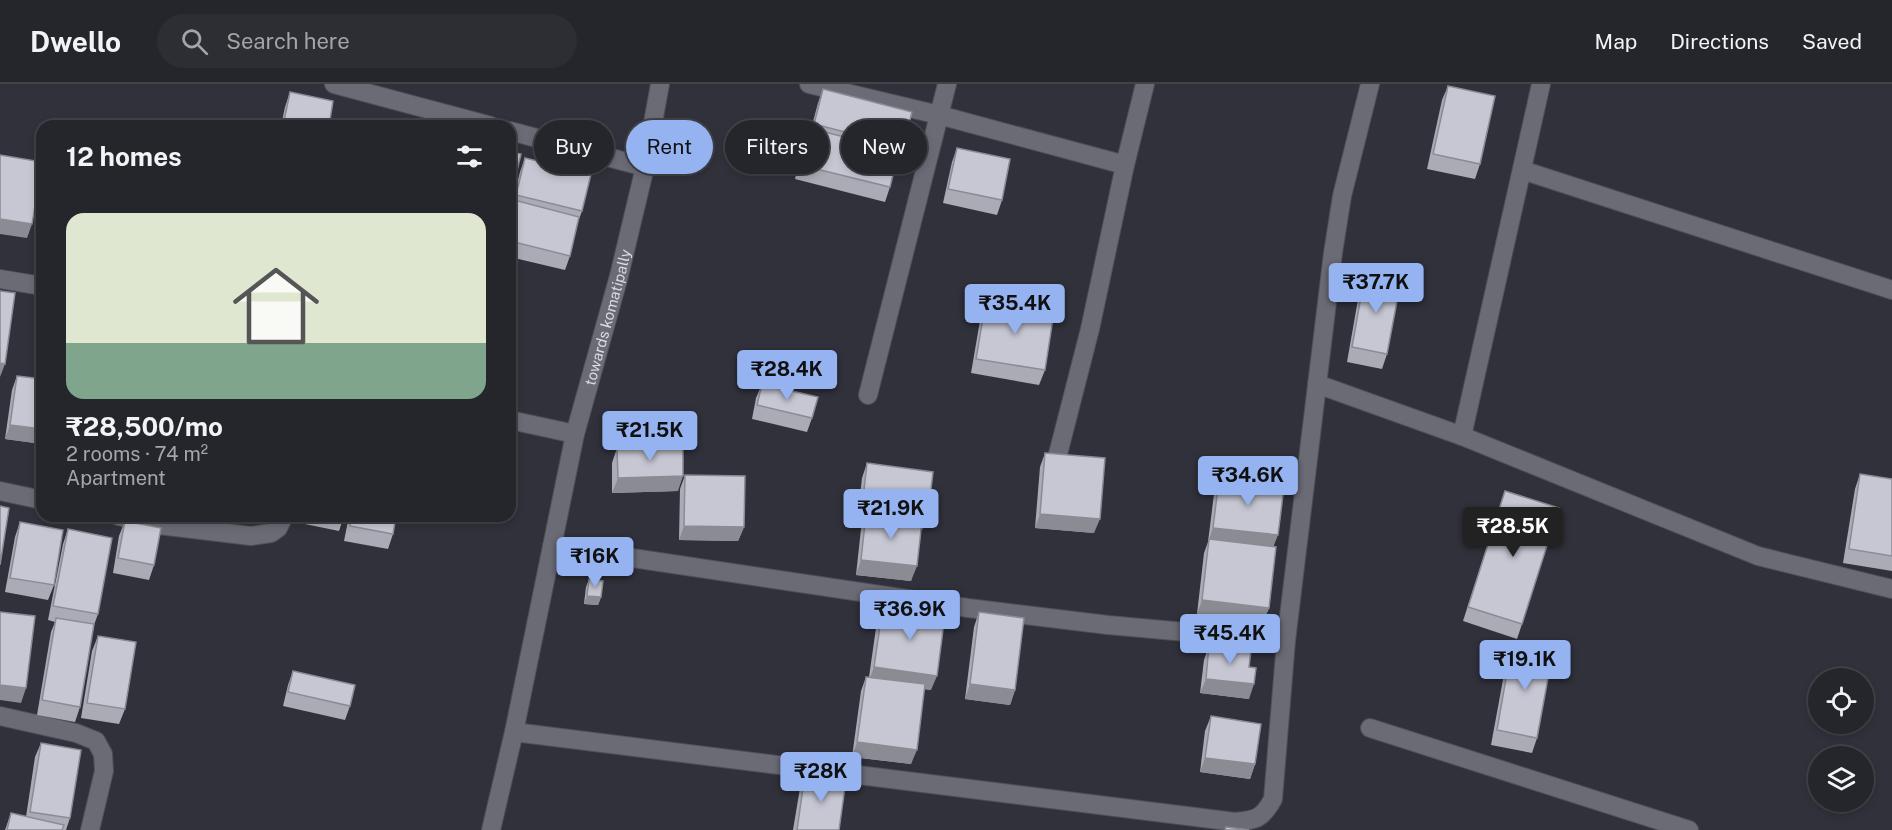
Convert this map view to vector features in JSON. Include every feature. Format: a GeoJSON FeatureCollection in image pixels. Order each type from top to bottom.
{"type":"FeatureCollection","features":[{"type":"Feature","properties":{"kind":"street"},"geometry":{"type":"LineString","coordinates":[[334,84],[374,89],[472,120]]}},
{"type":"Feature","properties":{"kind":"street","name":"towards komatipally"},"geometry":{"type":"LineString","coordinates":[[653,120],[660,84]]}},
{"type":"Feature","properties":{"kind":"street"},"geometry":{"type":"LineString","coordinates":[[809,84],[939,115],[1125,165]]}},
{"type":"Feature","properties":{"kind":"street"},"geometry":{"type":"LineString","coordinates":[[868,395],[946,84]]}},
{"type":"Feature","properties":{"kind":"street"},"geometry":{"type":"LineString","coordinates":[[1058,454],[1090,329],[1145,84]]}},
{"type":"Feature","properties":{"kind":"street"},"geometry":{"type":"LineString","coordinates":[[514,732],[1234,822],[1255,820],[1267,810],[1272,798],[1286,641],[1342,196],[1370,84]]}},
{"type":"Feature","properties":{"kind":"street"},"geometry":{"type":"LineString","coordinates":[[1462,436],[1541,84]]}},
{"type":"Feature","properties":{"kind":"street"},"geometry":{"type":"LineString","coordinates":[[516,133],[626,162]]}},
{"type":"Feature","properties":{"kind":"street"},"geometry":{"type":"LineString","coordinates":[[1522,170],[1892,290]]}},
{"type":"Feature","properties":{"kind":"street","name":"towards komatipally"},"geometry":{"type":"LineString","coordinates":[[491,830],[514,732],[575,434],[607,322],[643,174]]}},
{"type":"Feature","properties":{"kind":"street"},"geometry":{"type":"LineString","coordinates":[[0,279],[36,285]]}},
{"type":"Feature","properties":{"kind":"street"},"geometry":{"type":"LineString","coordinates":[[1317,384],[1462,436],[1758,556],[1892,590]]}},
{"type":"Feature","properties":{"kind":"street"},"geometry":{"type":"LineString","coordinates":[[516,421],[575,434]]}},
{"type":"Feature","properties":{"kind":"street"},"geometry":{"type":"LineString","coordinates":[[0,491],[36,499]]}},
{"type":"Feature","properties":{"kind":"street"},"geometry":{"type":"LineString","coordinates":[[145,522],[251,536],[271,533],[278,528],[281,522]]}},
{"type":"Feature","properties":{"kind":"street"},"geometry":{"type":"LineString","coordinates":[[552,546],[968,608],[1108,625],[1286,641]]}},
{"type":"Feature","properties":{"kind":"street"},"geometry":{"type":"LineString","coordinates":[[0,716],[76,733],[96,741],[103,754],[104,771],[90,830]]}},
{"type":"Feature","properties":{"kind":"street"},"geometry":{"type":"LineString","coordinates":[[1370,728],[1689,830]]}},
{"type":"Feature","properties":{"kind":"building"},"geometry":{"type":"Polygon","coordinates":[[[1448,86],[1495,96],[1480,164],[1433,154],[1448,86]]]}},
{"type":"Feature","properties":{"kind":"building"},"geometry":{"type":"Polygon","coordinates":[[[823,89],[912,112],[910,120],[841,120],[841,131],[829,128],[829,120],[815,120],[823,89]]]}},
{"type":"Feature","properties":{"kind":"building"},"geometry":{"type":"Polygon","coordinates":[[[290,92],[333,101],[330,120],[284,120],[290,92]]]}},
{"type":"Feature","properties":{"kind":"building"},"geometry":{"type":"Polygon","coordinates":[[[829,133],[841,136],[841,174],[893,174],[890,187],[829,172],[829,133]]]}},
{"type":"Feature","properties":{"kind":"building"},"geometry":{"type":"Polygon","coordinates":[[[957,148],[1010,159],[1002,200],[948,189],[957,148]]]}},
{"type":"Feature","properties":{"kind":"building"},"geometry":{"type":"Polygon","coordinates":[[[516,153],[521,154],[516,174],[516,153]]]}},
{"type":"Feature","properties":{"kind":"building"},"geometry":{"type":"Polygon","coordinates":[[[0,155],[36,161],[36,199],[32,224],[0,219],[0,155]]]}},
{"type":"Feature","properties":{"kind":"building"},"geometry":{"type":"Polygon","coordinates":[[[525,158],[534,160],[534,174],[591,174],[582,211],[516,195],[525,158]]]}},
{"type":"Feature","properties":{"kind":"building"},"geometry":{"type":"Polygon","coordinates":[[[516,201],[579,217],[570,256],[516,242],[516,201]]]}},
{"type":"Feature","properties":{"kind":"building"},"geometry":{"type":"Polygon","coordinates":[[[1365,274],[1401,280],[1387,354],[1352,347],[1365,274]]]}},
{"type":"Feature","properties":{"kind":"building"},"geometry":{"type":"Polygon","coordinates":[[[0,291],[15,293],[5,364],[0,363],[0,291]]]}},
{"type":"Feature","properties":{"kind":"building"},"geometry":{"type":"Polygon","coordinates":[[[986,300],[1054,312],[1045,370],[976,359],[986,300]]]}},
{"type":"Feature","properties":{"kind":"building"},"geometry":{"type":"Polygon","coordinates":[[[17,376],[36,378],[36,428],[10,425],[17,376]]]}},
{"type":"Feature","properties":{"kind":"building"},"geometry":{"type":"Polygon","coordinates":[[[762,384],[818,397],[812,418],[757,405],[762,384]]]}},
{"type":"Feature","properties":{"kind":"building"},"geometry":{"type":"Polygon","coordinates":[[[683,447],[683,476],[618,478],[617,448],[683,447]]]}},
{"type":"Feature","properties":{"kind":"building"},"geometry":{"type":"Polygon","coordinates":[[[1045,453],[1105,458],[1100,519],[1040,514],[1045,453]]]}},
{"type":"Feature","properties":{"kind":"building"},"geometry":{"type":"Polygon","coordinates":[[[867,463],[933,472],[928,515],[862,508],[867,463]]]}},
{"type":"Feature","properties":{"kind":"building"},"geometry":{"type":"Polygon","coordinates":[[[1860,474],[1892,479],[1892,556],[1849,549],[1860,474]]]}},
{"type":"Feature","properties":{"kind":"building"},"geometry":{"type":"Polygon","coordinates":[[[685,475],[745,476],[744,527],[684,526],[685,475]]]}},
{"type":"Feature","properties":{"kind":"building"},"geometry":{"type":"Polygon","coordinates":[[[1219,479],[1284,487],[1278,535],[1213,528],[1219,479]]]}},
{"type":"Feature","properties":{"kind":"building"},"geometry":{"type":"Polygon","coordinates":[[[1505,491],[1559,508],[1522,624],[1468,607],[1505,491]]]}},
{"type":"Feature","properties":{"kind":"building"},"geometry":{"type":"Polygon","coordinates":[[[0,506],[9,508],[0,565],[0,506]]]}},
{"type":"Feature","properties":{"kind":"building"},"geometry":{"type":"Polygon","coordinates":[[[866,514],[922,521],[917,566],[861,560],[866,514]]]}},
{"type":"Feature","properties":{"kind":"building"},"geometry":{"type":"Polygon","coordinates":[[[20,522],[63,530],[54,585],[10,578],[20,522]]]}},
{"type":"Feature","properties":{"kind":"building"},"geometry":{"type":"Polygon","coordinates":[[[125,522],[161,528],[154,565],[118,558],[125,522]]]}},
{"type":"Feature","properties":{"kind":"building"},"geometry":{"type":"Polygon","coordinates":[[[351,522],[395,522],[393,534],[350,526],[351,522]]]}},
{"type":"Feature","properties":{"kind":"building"},"geometry":{"type":"Polygon","coordinates":[[[68,529],[112,538],[98,614],[53,606],[68,529]]]}},
{"type":"Feature","properties":{"kind":"building"},"geometry":{"type":"Polygon","coordinates":[[[1209,539],[1276,547],[1269,608],[1202,600],[1209,539]]]}},
{"type":"Feature","properties":{"kind":"building"},"geometry":{"type":"Polygon","coordinates":[[[589,579],[603,581],[601,597],[587,596],[589,579]]]}},
{"type":"Feature","properties":{"kind":"building"},"geometry":{"type":"Polygon","coordinates":[[[883,606],[945,615],[937,676],[874,667],[883,606]]]}},
{"type":"Feature","properties":{"kind":"building"},"geometry":{"type":"Polygon","coordinates":[[[0,612],[35,616],[26,688],[0,685],[0,612]]]}},
{"type":"Feature","properties":{"kind":"building"},"geometry":{"type":"Polygon","coordinates":[[[979,612],[1024,618],[1015,690],[970,684],[979,612]]]}},
{"type":"Feature","properties":{"kind":"building"},"geometry":{"type":"Polygon","coordinates":[[[56,618],[94,624],[80,707],[42,700],[56,618]]]}},
{"type":"Feature","properties":{"kind":"building"},"geometry":{"type":"Polygon","coordinates":[[[98,636],[136,642],[125,709],[87,703],[98,636]]]}},
{"type":"Feature","properties":{"kind":"building"},"geometry":{"type":"Polygon","coordinates":[[[1512,644],[1553,651],[1537,738],[1497,730],[1512,644]]]}},
{"type":"Feature","properties":{"kind":"building"},"geometry":{"type":"Polygon","coordinates":[[[1209,645],[1251,650],[1249,667],[1256,668],[1254,684],[1206,679],[1209,645]]]}},
{"type":"Feature","properties":{"kind":"building"},"geometry":{"type":"Polygon","coordinates":[[[293,671],[355,685],[350,706],[288,692],[293,671]]]}},
{"type":"Feature","properties":{"kind":"building"},"geometry":{"type":"Polygon","coordinates":[[[866,677],[925,684],[917,750],[857,742],[866,677]]]}},
{"type":"Feature","properties":{"kind":"building"},"geometry":{"type":"Polygon","coordinates":[[[1211,716],[1261,724],[1255,764],[1205,758],[1211,716]]]}},
{"type":"Feature","properties":{"kind":"building"},"geometry":{"type":"Polygon","coordinates":[[[41,743],[81,750],[70,818],[30,812],[41,743]]]}},
{"type":"Feature","properties":{"kind":"building"},"geometry":{"type":"Polygon","coordinates":[[[805,774],[846,780],[839,830],[797,830],[805,774]]]}},
{"type":"Feature","properties":{"kind":"building"},"geometry":{"type":"Polygon","coordinates":[[[11,813],[64,825],[62,830],[7,830],[11,813]]]}},
{"type":"Feature","properties":{"kind":"building"},"geometry":{"type":"Polygon","coordinates":[[[1226,827],[1249,830],[1225,830],[1226,827]]]}}]}
